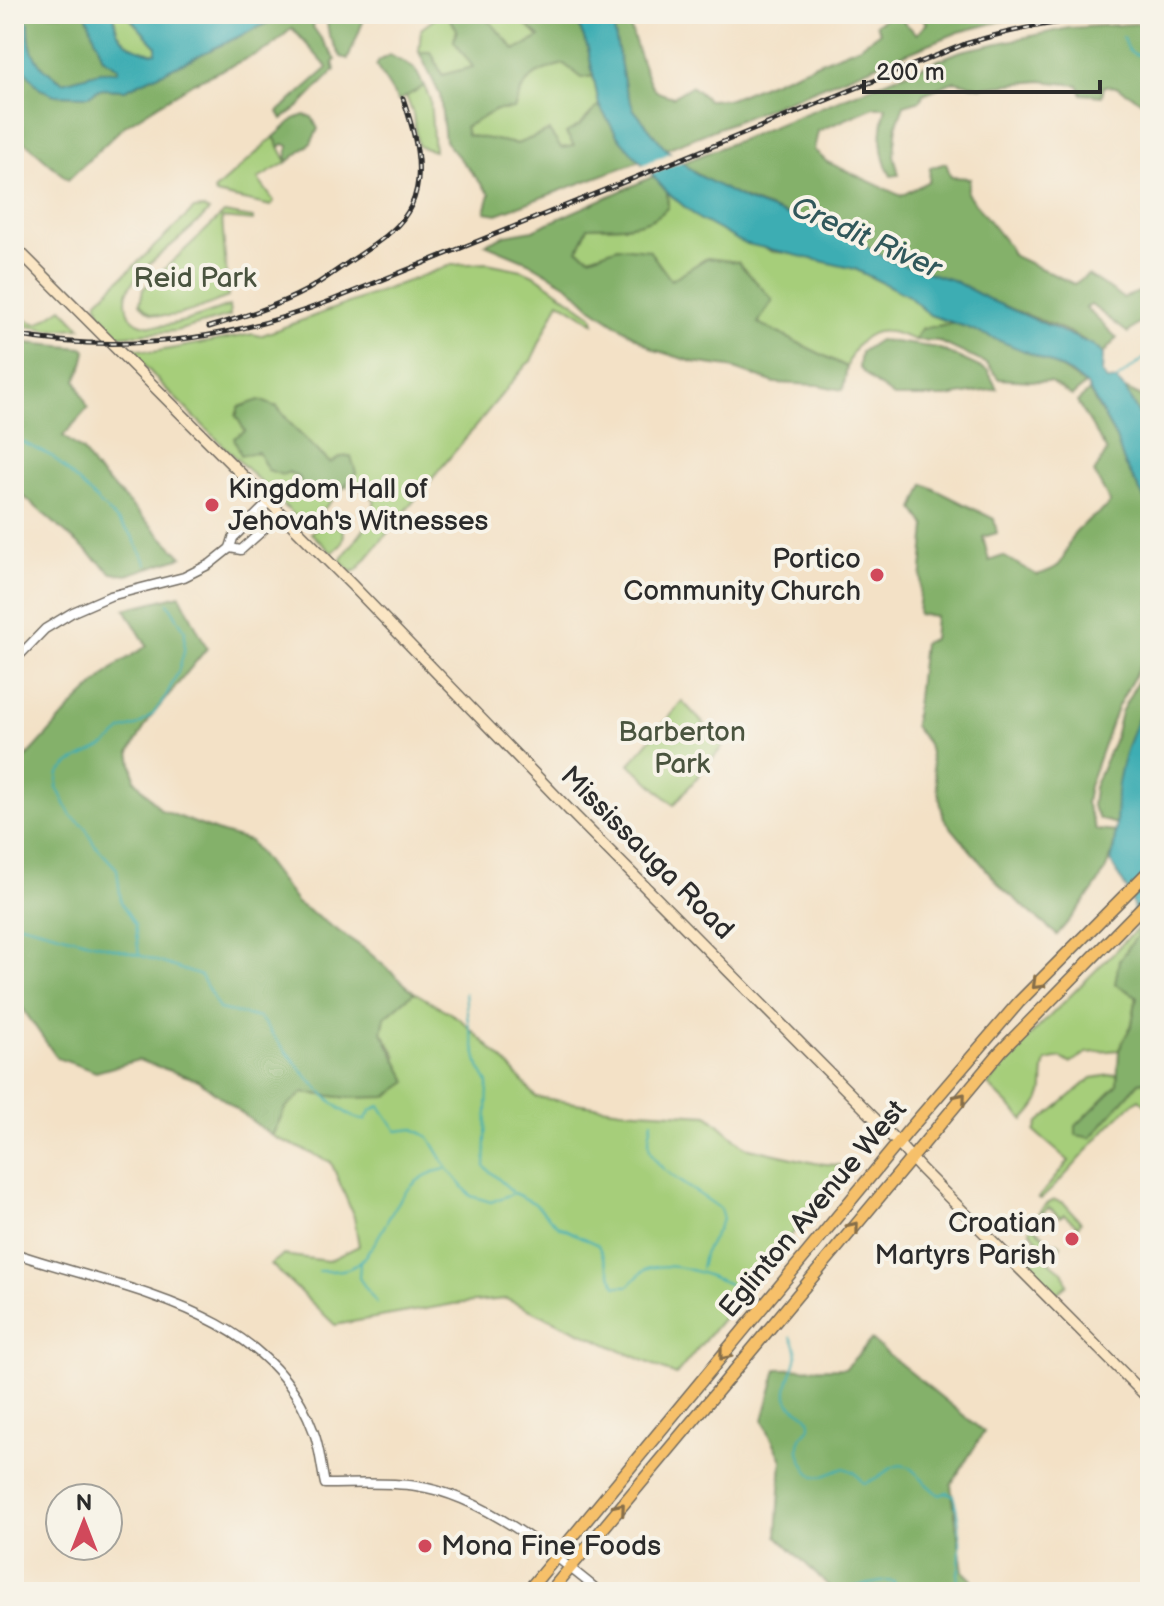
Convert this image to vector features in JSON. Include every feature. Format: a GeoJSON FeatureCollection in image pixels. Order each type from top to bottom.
{"type":"FeatureCollection","features":[{"type":"Feature","properties":{"kind":"main road","name":"Mississauga Road"},"geometry":{"type":"LineString","coordinates":[[14,246],[352,585],[1150,1400]]}},
{"type":"Feature","properties":{"kind":"main road","name":"Eglinton Avenue West"},"geometry":{"type":"LineString","coordinates":[[527,1592],[898,1143],[1019,1002],[1150,870]]}},
{"type":"Feature","properties":{"kind":"main road","name":"Eglinton Avenue West"},"geometry":{"type":"LineString","coordinates":[[550,1592],[1001,1051],[1150,899]]}},
{"type":"Feature","properties":{"kind":"street"},"geometry":{"type":"LineString","coordinates":[[14,661],[45,629],[73,612],[110,596],[184,577],[210,564],[230,548],[233,538],[268,503]]}},
{"type":"Feature","properties":{"kind":"street"},"geometry":{"type":"LineString","coordinates":[[230,548],[241,550],[280,515]]}},
{"type":"Feature","properties":{"kind":"street"},"geometry":{"type":"LineString","coordinates":[[14,1253],[141,1289],[220,1325],[246,1342],[269,1362],[294,1392],[313,1430],[325,1484],[390,1483],[441,1492],[522,1532],[600,1592]]}},
{"type":"Feature","properties":{"kind":"green space"},"geometry":{"type":"Polygon","coordinates":[[[14,14],[86,14],[103,58],[118,71],[100,72],[64,82],[36,59],[30,44],[29,23],[15,25],[14,31],[14,14]]]}},
{"type":"Feature","properties":{"kind":"green space"},"geometry":{"type":"Polygon","coordinates":[[[115,14],[126,14],[156,46],[156,53],[140,50],[126,42],[117,30],[115,14]]]}},
{"type":"Feature","properties":{"kind":"green space"},"geometry":{"type":"Polygon","coordinates":[[[287,14],[316,14],[313,27],[336,60],[333,62],[335,70],[300,106],[282,119],[278,112],[328,68],[292,28],[270,48],[193,83],[123,127],[68,180],[14,135],[14,48],[21,65],[55,95],[89,96],[99,89],[125,90],[287,14]]]}},
{"type":"Feature","properties":{"kind":"green space"},"geometry":{"type":"Polygon","coordinates":[[[332,14],[358,15],[363,22],[348,59],[341,57],[329,35],[327,23],[332,14]]]}},
{"type":"Feature","properties":{"kind":"green space"},"geometry":{"type":"Polygon","coordinates":[[[441,14],[450,14],[449,18],[457,29],[454,41],[474,67],[442,75],[431,52],[419,52],[421,29],[441,14]]]}},
{"type":"Feature","properties":{"kind":"green space"},"geometry":{"type":"Polygon","coordinates":[[[450,14],[477,14],[491,23],[515,50],[540,37],[515,14],[574,14],[588,48],[593,76],[582,78],[564,64],[537,73],[521,90],[514,109],[496,110],[465,127],[467,135],[517,144],[549,131],[561,148],[574,146],[566,133],[580,125],[599,105],[618,137],[640,161],[497,214],[485,212],[490,194],[445,141],[440,95],[419,52],[431,52],[442,75],[473,67],[454,41],[457,29],[449,18],[450,14]]]}},
{"type":"Feature","properties":{"kind":"green space"},"geometry":{"type":"Polygon","coordinates":[[[477,14],[515,14],[540,38],[515,50],[491,23],[477,14]]]}},
{"type":"Feature","properties":{"kind":"green space"},"geometry":{"type":"Polygon","coordinates":[[[611,14],[626,14],[643,67],[655,90],[673,97],[691,86],[708,100],[730,99],[860,46],[880,32],[876,24],[886,18],[882,14],[895,14],[917,34],[927,23],[918,14],[1030,14],[959,32],[666,149],[634,110],[625,87],[611,14]]]}},
{"type":"Feature","properties":{"kind":"green space"},"geometry":{"type":"Polygon","coordinates":[[[1150,23],[1150,107],[1118,87],[1104,86],[1102,96],[1082,94],[1078,85],[1041,81],[980,87],[955,81],[923,94],[921,100],[904,105],[897,124],[894,155],[899,175],[891,176],[882,150],[886,107],[874,107],[818,131],[814,150],[827,162],[901,196],[929,181],[930,168],[946,163],[951,177],[970,178],[967,193],[1008,245],[1012,255],[1074,284],[1088,275],[1123,298],[1150,288],[1150,314],[1128,333],[1091,305],[1086,308],[1117,338],[1103,354],[1068,332],[999,304],[956,282],[894,261],[855,239],[744,198],[682,163],[961,51],[1069,28],[1150,23]]]}},
{"type":"Feature","properties":{"kind":"green space"},"geometry":{"type":"Polygon","coordinates":[[[390,55],[415,69],[424,86],[398,101],[376,66],[390,55]]]}},
{"type":"Feature","properties":{"kind":"green space"},"geometry":{"type":"Polygon","coordinates":[[[564,64],[582,77],[593,76],[599,105],[580,125],[566,133],[575,146],[561,148],[549,131],[517,144],[468,136],[464,127],[496,110],[514,109],[521,90],[531,78],[564,64]]]}},
{"type":"Feature","properties":{"kind":"green space"},"geometry":{"type":"Polygon","coordinates":[[[424,86],[430,99],[434,151],[418,146],[413,114],[406,96],[424,86]]]}},
{"type":"Feature","properties":{"kind":"green space"},"geometry":{"type":"Polygon","coordinates":[[[304,115],[312,117],[318,129],[311,143],[289,161],[286,158],[289,146],[283,144],[280,147],[274,137],[294,119],[304,115]]]}},
{"type":"Feature","properties":{"kind":"green space"},"geometry":{"type":"Polygon","coordinates":[[[274,137],[287,162],[258,179],[274,201],[271,206],[216,194],[214,191],[274,137]]]}},
{"type":"Feature","properties":{"kind":"green space"},"geometry":{"type":"Polygon","coordinates":[[[654,176],[667,192],[668,207],[651,220],[641,223],[588,227],[578,250],[590,257],[618,247],[649,250],[671,280],[707,258],[738,262],[773,300],[758,323],[847,367],[843,390],[818,385],[775,383],[729,367],[693,362],[655,350],[592,308],[569,286],[528,262],[485,244],[505,235],[533,230],[654,176]]]}},
{"type":"Feature","properties":{"kind":"green space"},"geometry":{"type":"Polygon","coordinates":[[[667,192],[699,219],[773,252],[790,253],[855,269],[907,295],[930,315],[953,323],[921,329],[915,340],[889,332],[873,333],[856,347],[847,367],[757,323],[707,258],[671,280],[618,247],[590,257],[577,250],[588,227],[639,223],[668,206],[667,192]]]}},
{"type":"Feature","properties":{"kind":"green space"},"geometry":{"type":"Polygon","coordinates":[[[194,209],[209,211],[131,285],[126,296],[127,308],[133,319],[157,326],[189,320],[229,306],[230,316],[176,331],[114,336],[102,323],[96,305],[98,300],[194,209]]]}},
{"type":"Feature","properties":{"kind":"green space","name":"Reid Park"},"geometry":{"type":"Polygon","coordinates":[[[224,213],[253,218],[253,221],[222,218],[228,297],[182,314],[169,316],[148,311],[140,303],[143,289],[224,213]]]}},
{"type":"Feature","properties":{"kind":"green space"},"geometry":{"type":"Polygon","coordinates":[[[487,263],[536,276],[592,315],[594,323],[559,301],[531,361],[357,570],[352,572],[340,561],[367,524],[374,508],[374,499],[356,485],[343,488],[356,473],[330,463],[295,429],[277,406],[258,452],[268,470],[288,472],[301,479],[302,486],[328,487],[340,491],[314,520],[304,525],[164,387],[128,347],[153,352],[253,334],[260,336],[451,265],[487,263]]]}},
{"type":"Feature","properties":{"kind":"green space"},"geometry":{"type":"Polygon","coordinates":[[[62,308],[81,328],[50,330],[14,324],[14,316],[38,324],[62,308]]]}},
{"type":"Feature","properties":{"kind":"green space"},"geometry":{"type":"Polygon","coordinates":[[[953,323],[1022,348],[1085,385],[1072,396],[1050,382],[999,379],[987,364],[938,341],[915,340],[921,329],[953,323]]]}},
{"type":"Feature","properties":{"kind":"green space"},"geometry":{"type":"Polygon","coordinates":[[[879,340],[938,348],[988,371],[997,389],[946,397],[894,397],[859,367],[861,352],[879,340]]]}},
{"type":"Feature","properties":{"kind":"green space"},"geometry":{"type":"Polygon","coordinates":[[[14,342],[83,348],[86,352],[76,380],[88,408],[63,436],[83,451],[94,468],[182,557],[127,575],[112,573],[14,488],[14,342]]]}},
{"type":"Feature","properties":{"kind":"green space"},"geometry":{"type":"Polygon","coordinates":[[[1125,389],[1150,401],[1150,436],[1125,389]]]}},
{"type":"Feature","properties":{"kind":"green space"},"geometry":{"type":"Polygon","coordinates":[[[1089,391],[1116,438],[1124,462],[1150,509],[1150,647],[1117,708],[1089,786],[1086,803],[1096,830],[1116,832],[1114,847],[1103,875],[1057,935],[1003,889],[944,819],[928,744],[914,726],[923,643],[933,639],[935,616],[918,614],[926,526],[914,509],[924,484],[994,519],[997,533],[983,537],[989,561],[1003,556],[1037,575],[1055,568],[1076,531],[1110,502],[1094,473],[1107,451],[1077,402],[1089,391]]]}},
{"type":"Feature","properties":{"kind":"green space"},"geometry":{"type":"Polygon","coordinates":[[[259,400],[277,407],[330,463],[340,457],[351,456],[356,473],[340,491],[328,487],[318,498],[302,486],[300,478],[289,472],[282,475],[268,470],[258,452],[241,455],[234,438],[245,431],[236,416],[239,407],[259,400]]]}},
{"type":"Feature","properties":{"kind":"green space"},"geometry":{"type":"Polygon","coordinates":[[[324,521],[342,529],[344,535],[341,545],[332,553],[311,533],[324,521]]]}},
{"type":"Feature","properties":{"kind":"green space"},"geometry":{"type":"Polygon","coordinates":[[[180,595],[207,648],[150,718],[130,752],[135,780],[161,810],[250,841],[297,903],[365,949],[414,992],[385,1017],[382,1032],[408,1082],[386,1097],[350,1098],[303,1093],[286,1107],[272,1136],[198,1080],[138,1060],[96,1072],[57,1058],[21,1006],[14,963],[14,771],[74,705],[115,666],[147,646],[125,609],[180,595]]]}},
{"type":"Feature","properties":{"kind":"green space"},"geometry":{"type":"Polygon","coordinates":[[[1150,658],[1150,694],[1136,723],[1118,788],[1116,824],[1099,819],[1092,806],[1094,787],[1114,741],[1121,712],[1150,658]]]}},
{"type":"Feature","properties":{"kind":"green space","name":"Barberton Park"},"geometry":{"type":"Polygon","coordinates":[[[682,701],[724,745],[674,805],[630,764],[682,701]]]}},
{"type":"Feature","properties":{"kind":"green space"},"geometry":{"type":"Polygon","coordinates":[[[1138,928],[1139,933],[1119,961],[1137,995],[1132,1024],[1119,1050],[1087,1053],[1070,1063],[1061,1058],[1046,1061],[1041,1096],[1024,1120],[988,1085],[1017,1049],[1138,928]]]}},
{"type":"Feature","properties":{"kind":"green space"},"geometry":{"type":"Polygon","coordinates":[[[1139,933],[1150,942],[1150,1080],[1139,1082],[1091,1138],[1076,1135],[1076,1126],[1117,1085],[1119,1050],[1132,1024],[1137,996],[1115,984],[1119,961],[1139,933]]]}},
{"type":"Feature","properties":{"kind":"green space"},"geometry":{"type":"Polygon","coordinates":[[[414,992],[460,1019],[536,1097],[621,1110],[708,1115],[745,1147],[815,1163],[848,1166],[676,1375],[506,1299],[454,1304],[335,1325],[271,1264],[283,1255],[328,1261],[359,1246],[354,1217],[331,1162],[272,1136],[286,1107],[303,1093],[350,1098],[397,1056],[382,1032],[385,1017],[414,992]]]}},
{"type":"Feature","properties":{"kind":"green space"},"geometry":{"type":"Polygon","coordinates":[[[1117,1074],[1117,1085],[1077,1126],[1091,1137],[1139,1082],[1150,1080],[1150,1109],[1139,1099],[1113,1122],[1054,1187],[1041,1199],[1038,1198],[1069,1161],[1035,1132],[1039,1122],[1092,1078],[1117,1074]]]}},
{"type":"Feature","properties":{"kind":"green space"},"geometry":{"type":"Polygon","coordinates":[[[1054,1200],[1064,1203],[1081,1222],[1078,1226],[1064,1214],[1060,1217],[1049,1208],[1035,1218],[1035,1228],[1054,1244],[1057,1242],[1061,1245],[1056,1252],[1041,1244],[1030,1231],[1035,1217],[1038,1213],[1054,1200]]]}},
{"type":"Feature","properties":{"kind":"green space"},"geometry":{"type":"Polygon","coordinates":[[[1017,1240],[1024,1240],[1064,1273],[1067,1285],[1053,1293],[1042,1277],[1010,1249],[1017,1240]]]}},
{"type":"Feature","properties":{"kind":"green space"},"geometry":{"type":"Polygon","coordinates":[[[871,1340],[984,1432],[951,1485],[963,1571],[985,1592],[835,1592],[777,1536],[782,1460],[763,1420],[777,1369],[846,1368],[871,1340]]]}},
{"type":"Feature","properties":{"kind":"water"},"geometry":{"type":"Polygon","coordinates":[[[86,14],[115,14],[117,30],[124,41],[152,53],[156,52],[156,46],[126,14],[287,14],[125,90],[99,89],[89,96],[55,95],[40,89],[21,65],[14,48],[15,25],[20,18],[29,23],[30,43],[36,58],[47,71],[63,82],[100,72],[118,71],[103,58],[86,14]]]}},
{"type":"Feature","properties":{"kind":"water","name":"Credit River"},"geometry":{"type":"Polygon","coordinates":[[[574,14],[611,14],[625,87],[634,110],[666,149],[696,174],[745,200],[854,239],[889,260],[952,280],[1093,345],[1103,354],[1102,373],[1107,381],[1116,380],[1125,389],[1150,436],[1150,509],[1087,386],[1071,373],[966,327],[930,315],[907,295],[855,269],[743,243],[699,219],[667,192],[618,137],[599,105],[588,48],[574,14]]]}},
{"type":"Feature","properties":{"kind":"water"},"geometry":{"type":"Polygon","coordinates":[[[1150,694],[1150,942],[1139,933],[1131,897],[1111,862],[1121,767],[1150,694]]]}},
{"type":"Feature","properties":{"kind":"pier"},"geometry":{"type":"Polygon","coordinates":[[[675,151],[685,160],[648,175],[640,166],[675,151]]]}},
{"type":"Feature","properties":{"kind":"waterway"},"geometry":{"type":"LineString","coordinates":[[1123,37],[1132,53],[1150,57]]}},
{"type":"Feature","properties":{"kind":"waterway"},"geometry":{"type":"LineString","coordinates":[[1116,380],[1150,354]]}},
{"type":"Feature","properties":{"kind":"waterway"},"geometry":{"type":"LineString","coordinates":[[14,438],[53,457],[131,534],[147,564]]}},
{"type":"Feature","properties":{"kind":"waterway"},"geometry":{"type":"LineString","coordinates":[[168,603],[185,631],[184,652],[165,698],[153,714],[139,725],[123,730],[106,745],[70,763],[59,773],[57,787],[71,816],[85,827],[94,844],[117,869],[121,902],[135,925],[139,955],[201,976],[219,1009],[260,1018],[308,1078],[353,1117],[365,1120],[371,1110],[380,1106],[397,1131],[414,1129],[429,1137],[448,1169],[471,1196],[491,1202],[514,1193],[534,1203],[558,1226],[598,1245],[616,1286],[628,1286],[647,1269],[667,1266],[700,1272],[729,1284]]}},
{"type":"Feature","properties":{"kind":"waterway"},"geometry":{"type":"LineString","coordinates":[[17,923],[139,955]]}},
{"type":"Feature","properties":{"kind":"waterway"},"geometry":{"type":"LineString","coordinates":[[465,993],[468,1022],[479,1067],[488,1083],[485,1167],[512,1191]]}},
{"type":"Feature","properties":{"kind":"waterway"},"geometry":{"type":"LineString","coordinates":[[652,1121],[649,1146],[653,1156],[679,1181],[720,1209],[723,1219],[704,1254],[701,1268]]}},
{"type":"Feature","properties":{"kind":"waterway"},"geometry":{"type":"LineString","coordinates":[[319,1271],[342,1270],[357,1264],[372,1247],[409,1188],[430,1173],[445,1169]]}},
{"type":"Feature","properties":{"kind":"waterway"},"geometry":{"type":"LineString","coordinates":[[360,1263],[359,1278],[377,1304]]}},
{"type":"Feature","properties":{"kind":"waterway"},"geometry":{"type":"LineString","coordinates":[[791,1337],[797,1352],[787,1397],[809,1418],[810,1423],[799,1443],[804,1464],[814,1477],[844,1468],[854,1472],[863,1483],[904,1465],[940,1495],[947,1492],[953,1495],[960,1544],[954,1592]]}},
{"type":"Feature","properties":{"kind":"waterway"},"geometry":{"type":"LineString","coordinates":[[835,1592],[887,1581],[894,1582],[897,1592]]}},
{"type":"Feature","properties":{"kind":"railway"},"geometry":{"type":"LineString","coordinates":[[14,335],[55,341],[135,343],[174,340],[252,326],[330,301],[965,44],[1056,23],[1150,17]]}},
{"type":"Feature","properties":{"kind":"railway"},"geometry":{"type":"LineString","coordinates":[[209,327],[272,306],[307,290],[381,240],[401,222],[411,206],[418,179],[415,138],[403,98]]}},
{"type":"Feature","properties":{"kind":"place","name":"Kingdom Hall of Jehovah's Witnesses"},"geometry":{"type":"Point","coordinates":[212,505]}},
{"type":"Feature","properties":{"kind":"place","name":"Portico Community Church"},"geometry":{"type":"Point","coordinates":[877,575]}},
{"type":"Feature","properties":{"kind":"place","name":"Croatian Martyrs Parish"},"geometry":{"type":"Point","coordinates":[1072,1239]}},
{"type":"Feature","properties":{"kind":"place","name":"Mona Fine Foods"},"geometry":{"type":"Point","coordinates":[425,1546]}}]}
